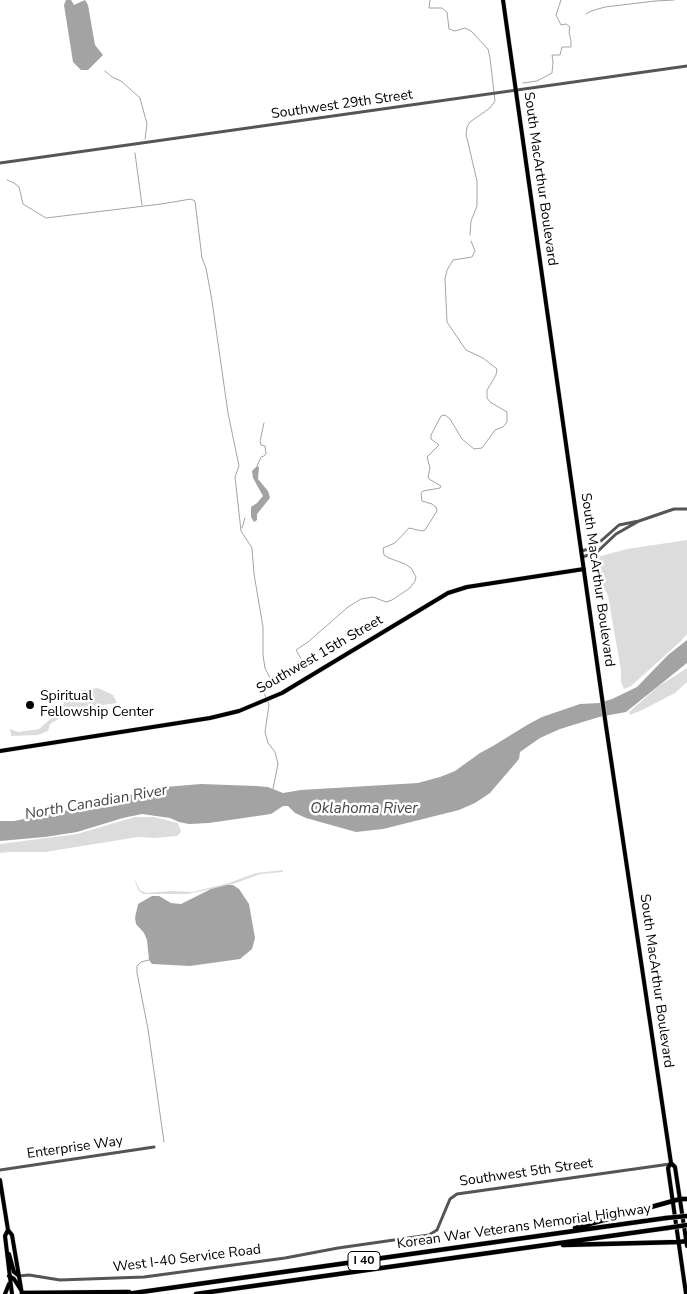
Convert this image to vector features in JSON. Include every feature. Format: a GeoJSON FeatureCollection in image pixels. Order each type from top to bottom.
{"type":"FeatureCollection","features":[{"type":"Feature","properties":{"kind":"highway"},"geometry":{"type":"LineString","coordinates":[[539,1236],[591,1224],[680,1199],[687,1199]]}},
{"type":"Feature","properties":{"kind":"highway","name":"Korean War Veterans Memorial Highway"},"geometry":{"type":"LineString","coordinates":[[127,1294],[687,1216]]}},
{"type":"Feature","properties":{"kind":"highway","name":"Korean War Veterans Memorial Highway"},"geometry":{"type":"LineString","coordinates":[[196,1294],[687,1226]]}},
{"type":"Feature","properties":{"kind":"highway"},"geometry":{"type":"LineString","coordinates":[[550,1244],[687,1241]]}},
{"type":"Feature","properties":{"kind":"highway"},"geometry":{"type":"LineString","coordinates":[[21,1292],[140,1292]]}},
{"type":"Feature","properties":{"kind":"main road","name":"South MacArthur Boulevard"},"geometry":{"type":"LineString","coordinates":[[503,0],[606,726],[671,1163],[675,1167],[687,1246]]}},
{"type":"Feature","properties":{"kind":"main road","name":"Southwest 15th Street"},"geometry":{"type":"LineString","coordinates":[[0,751],[210,718],[250,706],[282,693],[448,593],[467,587],[584,569]]}},
{"type":"Feature","properties":{"kind":"main road","name":"South MacArthur Boulevard"},"geometry":{"type":"LineString","coordinates":[[671,1163],[668,1168],[686,1294]]}},
{"type":"Feature","properties":{"kind":"main road"},"geometry":{"type":"LineString","coordinates":[[0,1180],[8,1230],[12,1235],[21,1292]]}},
{"type":"Feature","properties":{"kind":"main road"},"geometry":{"type":"LineString","coordinates":[[8,1230],[5,1236],[12,1294],[21,1292]]}},
{"type":"Feature","properties":{"kind":"main road"},"geometry":{"type":"LineString","coordinates":[[7,1250],[14,1272],[19,1276]]}},
{"type":"Feature","properties":{"kind":"main road"},"geometry":{"type":"LineString","coordinates":[[9,1276],[14,1279],[21,1292]]}},
{"type":"Feature","properties":{"kind":"main road"},"geometry":{"type":"LineString","coordinates":[[5,1294],[10,1282]]}},
{"type":"Feature","properties":{"kind":"street","name":"Southwest 29th Street"},"geometry":{"type":"LineString","coordinates":[[0,163],[687,66]]}},
{"type":"Feature","properties":{"kind":"street"},"geometry":{"type":"LineString","coordinates":[[582,551],[593,548],[619,525],[674,510],[687,509]]}},
{"type":"Feature","properties":{"kind":"street"},"geometry":{"type":"LineString","coordinates":[[582,557],[596,553],[616,534],[639,521]]}},
{"type":"Feature","properties":{"kind":"street"},"geometry":{"type":"LineString","coordinates":[[603,540],[607,544]]}},
{"type":"Feature","properties":{"kind":"street","name":"Enterprise Way"},"geometry":{"type":"LineString","coordinates":[[0,1170],[154,1148]]}},
{"type":"Feature","properties":{"kind":"street","name":"Southwest 5th Street"},"geometry":{"type":"LineString","coordinates":[[348,1246],[432,1233],[438,1228],[450,1200],[457,1194],[671,1163]]}},
{"type":"Feature","properties":{"kind":"street","name":"West I-40 Service Road"},"geometry":{"type":"LineString","coordinates":[[19,1276],[28,1275],[60,1280],[137,1278],[285,1258],[348,1246]]}},
{"type":"Feature","properties":{"kind":"street","name":"West I-40 Service Road"},"geometry":{"type":"LineString","coordinates":[[18,1268],[28,1275]]}},
{"type":"Feature","properties":{"kind":"shaded area"},"geometry":{"type":"Polygon","coordinates":[[[687,540],[687,634],[631,686],[624,689],[621,682],[621,670],[608,596],[590,559],[627,549],[687,540]]]}},
{"type":"Feature","properties":{"kind":"shaded area"},"geometry":{"type":"Polygon","coordinates":[[[687,668],[687,682],[675,693],[630,715],[629,712],[659,686],[687,668]]]}},
{"type":"Feature","properties":{"kind":"shaded area"},"geometry":{"type":"Polygon","coordinates":[[[98,688],[113,695],[117,703],[67,710],[62,717],[50,724],[48,731],[38,735],[11,736],[10,729],[18,732],[39,729],[63,705],[68,692],[98,688]]]}},
{"type":"Feature","properties":{"kind":"shaded area"},"geometry":{"type":"Polygon","coordinates":[[[135,817],[154,817],[178,823],[181,832],[177,836],[138,837],[45,852],[0,853],[0,844],[77,834],[135,817]]]}},
{"type":"Feature","properties":{"kind":"shaded area"},"geometry":{"type":"Polygon","coordinates":[[[283,870],[283,872],[261,874],[233,884],[188,894],[143,894],[138,890],[134,878],[140,890],[146,893],[192,892],[229,883],[256,873],[283,870]]]}},
{"type":"Feature","properties":{"kind":"water"},"geometry":{"type":"Polygon","coordinates":[[[66,0],[71,0],[74,5],[85,0],[88,5],[95,45],[103,55],[88,70],[81,70],[73,62],[64,5],[66,0]]]}},
{"type":"Feature","properties":{"kind":"water"},"geometry":{"type":"Polygon","coordinates":[[[257,466],[259,467],[258,479],[268,491],[270,498],[257,514],[257,520],[254,522],[251,517],[251,507],[263,496],[253,478],[252,471],[257,466]]]}},
{"type":"Feature","properties":{"kind":"water","name":"Oklahoma River"},"geometry":{"type":"Polygon","coordinates":[[[687,640],[687,663],[626,712],[599,717],[560,729],[540,738],[520,752],[519,759],[490,793],[475,803],[459,810],[383,829],[356,832],[306,818],[295,813],[288,806],[283,806],[271,814],[209,823],[189,824],[170,818],[142,814],[77,832],[0,841],[0,821],[14,821],[108,802],[143,791],[165,787],[201,784],[256,786],[268,787],[283,793],[301,790],[418,783],[440,777],[455,771],[480,753],[542,717],[580,704],[599,703],[612,699],[637,687],[668,655],[687,640]]]}},
{"type":"Feature","properties":{"kind":"water"},"geometry":{"type":"Polygon","coordinates":[[[233,885],[239,889],[249,904],[255,938],[252,949],[240,959],[190,966],[152,964],[149,960],[147,940],[136,924],[135,918],[138,904],[152,896],[159,896],[171,903],[181,904],[211,889],[233,885]]]}},
{"type":"Feature","properties":{"kind":"waterway"},"geometry":{"type":"LineString","coordinates":[[430,0],[429,8],[442,8],[447,12],[449,29],[455,31],[465,28],[471,31],[488,49],[490,58],[495,101],[490,108],[470,122],[466,134],[477,181],[477,206],[471,221],[470,235]]}},
{"type":"Feature","properties":{"kind":"waterway"},"geometry":{"type":"LineString","coordinates":[[523,83],[537,81],[552,73],[552,55],[560,55],[562,47],[571,47],[570,27],[566,24],[561,25],[556,15],[561,0]]}},
{"type":"Feature","properties":{"kind":"waterway"},"geometry":{"type":"LineString","coordinates":[[586,14],[605,7],[674,0]]}},
{"type":"Feature","properties":{"kind":"waterway"},"geometry":{"type":"LineString","coordinates":[[105,71],[121,81],[140,98],[147,124],[145,139]]}},
{"type":"Feature","properties":{"kind":"waterway"},"geometry":{"type":"LineString","coordinates":[[135,153],[142,205]]}},
{"type":"Feature","properties":{"kind":"waterway"},"geometry":{"type":"LineString","coordinates":[[7,180],[19,187],[23,204],[46,218],[191,199],[195,201],[202,258],[206,268],[212,301],[228,413],[239,466],[235,477],[241,531],[252,548],[254,574],[263,627],[263,655],[265,668],[271,680]]}},
{"type":"Feature","properties":{"kind":"waterway"},"geometry":{"type":"LineString","coordinates":[[273,789],[278,764],[275,752],[268,743],[265,732],[269,705],[262,688],[272,680],[289,673],[302,664],[303,662],[296,650],[348,607],[361,599],[373,597],[386,602],[392,600],[410,588],[415,581],[416,577],[411,568],[384,555],[383,548],[395,543],[409,528],[425,530],[437,511],[436,507],[432,504],[422,501],[421,493],[440,488],[441,486],[428,477],[430,468],[427,457],[439,445],[431,439],[431,435],[441,416],[445,415],[450,419],[462,439],[474,449],[482,448],[495,430],[503,427],[507,422],[507,412],[490,402],[487,398],[487,390],[496,375],[497,369],[483,358],[466,350],[447,322],[445,279],[447,270],[453,260],[472,257],[475,251],[471,241]]}},
{"type":"Feature","properties":{"kind":"waterway"},"geometry":{"type":"LineString","coordinates":[[257,466],[261,457],[266,454],[265,446],[261,445],[260,441],[264,423]]}},
{"type":"Feature","properties":{"kind":"waterway"},"geometry":{"type":"LineString","coordinates":[[242,528],[245,518]]}},
{"type":"Feature","properties":{"kind":"waterway"},"geometry":{"type":"LineString","coordinates":[[149,960],[141,962],[137,966],[137,973],[148,1029],[164,1142]]}},
{"type":"Feature","properties":{"kind":"place","name":"Spiritual Fellowship Center"},"geometry":{"type":"Point","coordinates":[30,705]}},
{"type":"Feature","properties":{"kind":"water label","name":"North Canadian River"},"geometry":{"type":"Point","coordinates":[96,803]}}]}
